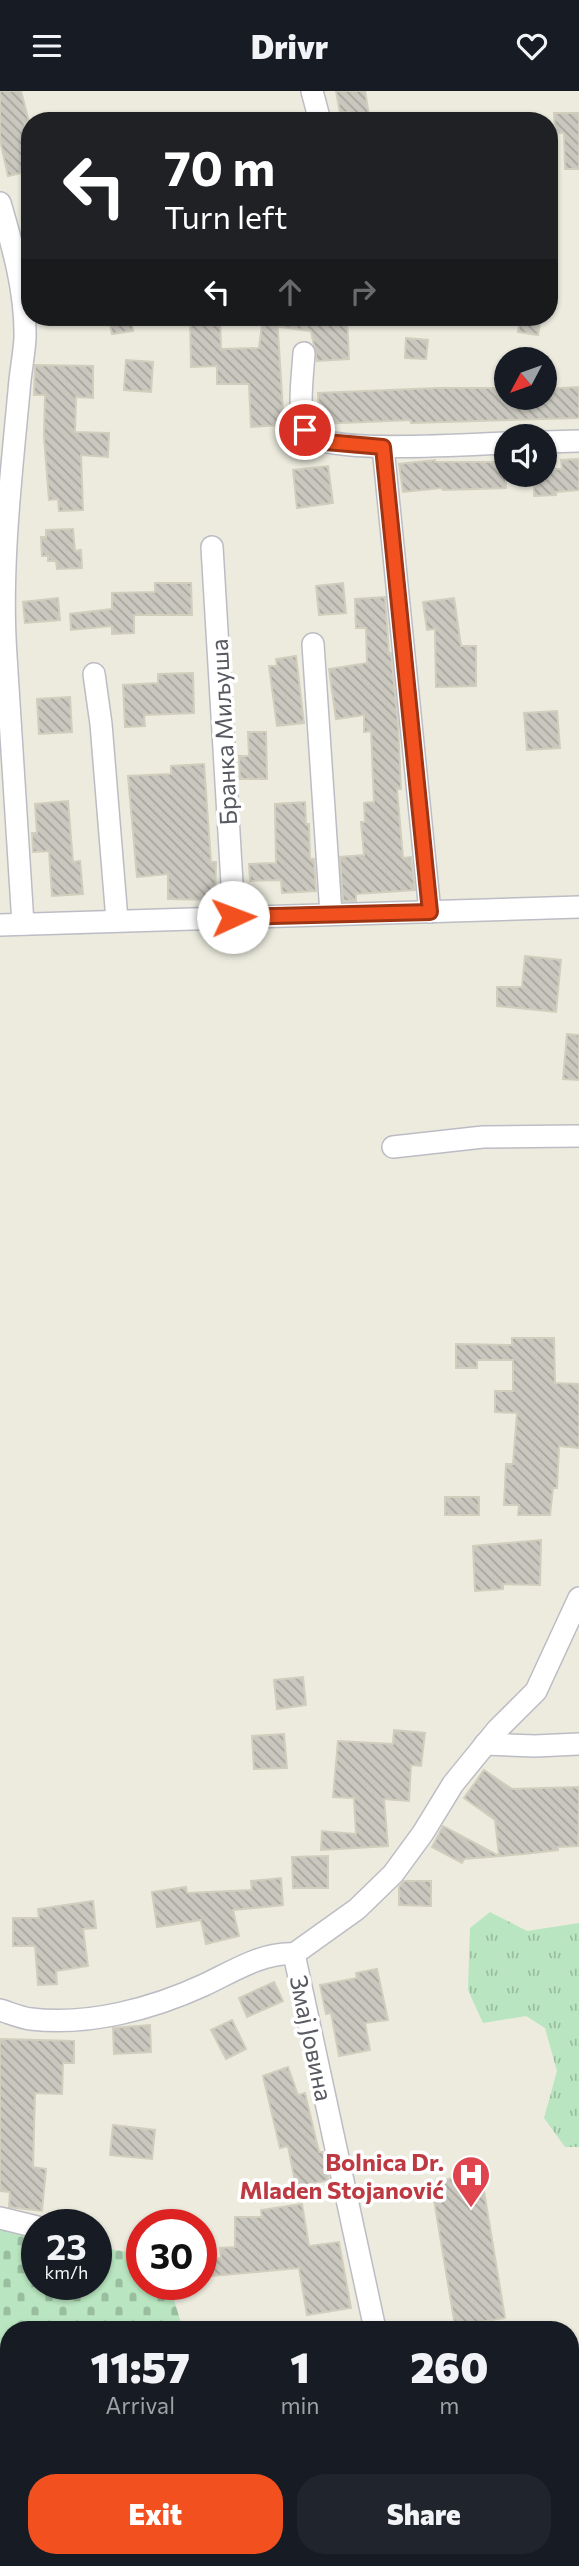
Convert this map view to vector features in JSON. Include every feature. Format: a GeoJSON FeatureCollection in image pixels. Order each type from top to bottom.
{"type":"FeatureCollection","features":[{"type":"Feature","properties":{"kind":"street"},"geometry":{"type":"LineString","coordinates":[[312,91],[318,112]]}},
{"type":"Feature","properties":{"kind":"street"},"geometry":{"type":"LineString","coordinates":[[0,203],[15,254],[21,287]]}},
{"type":"Feature","properties":{"kind":"street"},"geometry":{"type":"LineString","coordinates":[[23,924],[2,618],[6,529],[24,326]]}},
{"type":"Feature","properties":{"kind":"street"},"geometry":{"type":"LineString","coordinates":[[304,353],[302,414],[305,430],[313,439],[383,447],[494,443]]}},
{"type":"Feature","properties":{"kind":"street"},"geometry":{"type":"LineString","coordinates":[[557,442],[579,441]]}},
{"type":"Feature","properties":{"kind":"street"},"geometry":{"type":"LineString","coordinates":[[383,447],[430,912]]}},
{"type":"Feature","properties":{"kind":"street","name":"Бранка Миљуша"},"geometry":{"type":"LineString","coordinates":[[212,547],[233,917]]}},
{"type":"Feature","properties":{"kind":"street"},"geometry":{"type":"LineString","coordinates":[[313,644],[331,914]]}},
{"type":"Feature","properties":{"kind":"street"},"geometry":{"type":"LineString","coordinates":[[94,674],[101,724],[117,920]]}},
{"type":"Feature","properties":{"kind":"street"},"geometry":{"type":"LineString","coordinates":[[0,925],[579,907]]}},
{"type":"Feature","properties":{"kind":"street"},"geometry":{"type":"LineString","coordinates":[[393,1147],[483,1137],[579,1136]]}},
{"type":"Feature","properties":{"kind":"street","name":"Змај Јовина"},"geometry":{"type":"LineString","coordinates":[[373,2321],[294,1954],[357,1909],[393,1874],[423,1833],[453,1784],[485,1744],[536,1691],[579,1598]]}},
{"type":"Feature","properties":{"kind":"street"},"geometry":{"type":"LineString","coordinates":[[485,1744],[535,1747],[579,1744]]}},
{"type":"Feature","properties":{"kind":"street"},"geometry":{"type":"LineString","coordinates":[[0,2010],[28,2019],[65,2021],[111,2015],[174,1999],[264,1957],[294,1954]]}},
{"type":"Feature","properties":{"kind":"street"},"geometry":{"type":"LineString","coordinates":[[0,2218],[21,2223]]}},
{"type":"Feature","properties":{"kind":"green space"},"geometry":{"type":"Polygon","coordinates":[[[490,1912],[527,1931],[579,1923],[579,2147],[565,2147],[544,2118],[557,2071],[545,2028],[526,2016],[483,2023],[468,1990],[470,1928],[490,1912]]]}},
{"type":"Feature","properties":{"kind":"green space"},"geometry":{"type":"Polygon","coordinates":[[[0,2229],[21,2233],[21,2300],[112,2300],[112,2249],[126,2252],[126,2300],[174,2300],[181,2321],[0,2321],[0,2229]]]}},
{"type":"Feature","properties":{"kind":"building"},"geometry":{"type":"Polygon","coordinates":[[[0,91],[21,91],[26,112],[21,112],[21,173],[8,176],[0,140],[0,91]]]}},
{"type":"Feature","properties":{"kind":"building"},"geometry":{"type":"Polygon","coordinates":[[[336,91],[365,91],[368,112],[340,112],[336,91]]]}},
{"type":"Feature","properties":{"kind":"building"},"geometry":{"type":"Polygon","coordinates":[[[558,113],[579,113],[579,169],[565,169],[564,133],[558,133],[558,113]]]}},
{"type":"Feature","properties":{"kind":"building"},"geometry":{"type":"Polygon","coordinates":[[[111,326],[132,326],[133,331],[112,334],[111,326]]]}},
{"type":"Feature","properties":{"kind":"building"},"geometry":{"type":"Polygon","coordinates":[[[190,326],[220,326],[221,349],[259,348],[262,326],[278,326],[284,425],[251,427],[249,384],[217,384],[217,366],[191,367],[190,326]]]}},
{"type":"Feature","properties":{"kind":"building"},"geometry":{"type":"Polygon","coordinates":[[[347,326],[349,359],[317,361],[311,331],[279,327],[347,326]]]}},
{"type":"Feature","properties":{"kind":"building"},"geometry":{"type":"Polygon","coordinates":[[[519,326],[540,326],[538,335],[518,332],[519,326]]]}},
{"type":"Feature","properties":{"kind":"building"},"geometry":{"type":"Polygon","coordinates":[[[406,338],[428,340],[426,359],[405,358],[406,338]]]}},
{"type":"Feature","properties":{"kind":"building"},"geometry":{"type":"Polygon","coordinates":[[[126,360],[153,362],[151,392],[124,390],[126,360]]]}},
{"type":"Feature","properties":{"kind":"building"},"geometry":{"type":"Polygon","coordinates":[[[35,365],[93,366],[93,398],[76,397],[75,432],[109,433],[108,457],[81,455],[83,510],[59,511],[58,499],[49,500],[44,437],[45,395],[34,395],[35,365]]]}},
{"type":"Feature","properties":{"kind":"building"},"geometry":{"type":"Polygon","coordinates":[[[579,387],[579,418],[319,424],[318,393],[494,388],[494,410],[557,410],[557,388],[579,387]]]}},
{"type":"Feature","properties":{"kind":"building"},"geometry":{"type":"Polygon","coordinates":[[[579,459],[579,490],[534,496],[534,487],[557,487],[557,469],[562,469],[561,460],[579,459]]]}},
{"type":"Feature","properties":{"kind":"building"},"geometry":{"type":"Polygon","coordinates":[[[435,460],[494,462],[494,487],[506,488],[442,488],[403,492],[399,464],[435,460]]]}},
{"type":"Feature","properties":{"kind":"building"},"geometry":{"type":"Polygon","coordinates":[[[328,466],[333,503],[297,508],[293,470],[328,466]]]}},
{"type":"Feature","properties":{"kind":"building"},"geometry":{"type":"Polygon","coordinates":[[[73,529],[75,551],[81,550],[82,568],[57,569],[56,561],[48,561],[48,556],[42,556],[41,537],[46,537],[46,530],[73,529]]]}},
{"type":"Feature","properties":{"kind":"building"},"geometry":{"type":"Polygon","coordinates":[[[155,583],[191,583],[192,615],[134,615],[134,633],[112,634],[112,626],[71,630],[70,614],[112,609],[112,593],[155,592],[155,583]]]}},
{"type":"Feature","properties":{"kind":"building"},"geometry":{"type":"Polygon","coordinates":[[[343,583],[346,613],[319,615],[316,586],[343,583]]]}},
{"type":"Feature","properties":{"kind":"building"},"geometry":{"type":"Polygon","coordinates":[[[385,597],[398,724],[401,789],[397,789],[403,858],[411,857],[415,890],[356,894],[356,901],[343,901],[340,857],[364,855],[361,822],[365,822],[364,803],[374,802],[371,731],[364,732],[364,715],[336,719],[329,669],[367,663],[366,628],[356,628],[355,599],[385,597]]]}},
{"type":"Feature","properties":{"kind":"building"},"geometry":{"type":"Polygon","coordinates":[[[58,598],[60,620],[25,623],[23,602],[58,598]]]}},
{"type":"Feature","properties":{"kind":"building"},"geometry":{"type":"Polygon","coordinates":[[[454,598],[461,646],[476,646],[476,686],[436,687],[435,629],[427,630],[423,602],[454,598]]]}},
{"type":"Feature","properties":{"kind":"building"},"geometry":{"type":"Polygon","coordinates":[[[296,656],[304,723],[277,726],[269,666],[277,666],[276,659],[296,656]]]}},
{"type":"Feature","properties":{"kind":"building"},"geometry":{"type":"Polygon","coordinates":[[[193,673],[194,713],[144,715],[145,726],[125,727],[123,685],[158,683],[158,674],[193,673]]]}},
{"type":"Feature","properties":{"kind":"building"},"geometry":{"type":"Polygon","coordinates":[[[70,697],[72,732],[39,734],[37,699],[70,697]]]}},
{"type":"Feature","properties":{"kind":"building"},"geometry":{"type":"Polygon","coordinates":[[[557,711],[560,748],[527,750],[524,713],[557,711]]]}},
{"type":"Feature","properties":{"kind":"building"},"geometry":{"type":"Polygon","coordinates":[[[248,732],[266,732],[267,779],[240,779],[239,756],[249,756],[248,732]]]}},
{"type":"Feature","properties":{"kind":"building"},"geometry":{"type":"Polygon","coordinates":[[[204,764],[211,862],[216,862],[215,900],[168,899],[168,874],[137,877],[128,776],[171,774],[171,766],[204,764]]]}},
{"type":"Feature","properties":{"kind":"building"},"geometry":{"type":"Polygon","coordinates":[[[68,801],[73,862],[80,861],[83,894],[52,896],[49,851],[33,852],[32,833],[37,833],[35,804],[68,801]]]}},
{"type":"Feature","properties":{"kind":"building"},"geometry":{"type":"Polygon","coordinates":[[[305,802],[316,891],[282,893],[281,880],[250,881],[249,864],[276,863],[275,804],[305,802]]]}},
{"type":"Feature","properties":{"kind":"building"},"geometry":{"type":"Polygon","coordinates":[[[525,956],[561,960],[556,1012],[497,1006],[497,987],[522,987],[525,956]]]}},
{"type":"Feature","properties":{"kind":"building"},"geometry":{"type":"Polygon","coordinates":[[[567,1034],[579,1035],[579,1080],[563,1079],[567,1034]]]}},
{"type":"Feature","properties":{"kind":"building"},"geometry":{"type":"Polygon","coordinates":[[[512,1338],[554,1338],[555,1383],[579,1384],[579,1448],[559,1446],[557,1488],[553,1488],[550,1515],[518,1515],[519,1505],[504,1505],[506,1464],[513,1464],[517,1413],[495,1412],[495,1391],[513,1391],[513,1360],[477,1360],[477,1368],[456,1368],[456,1344],[512,1345],[512,1338]]]}},
{"type":"Feature","properties":{"kind":"building"},"geometry":{"type":"Polygon","coordinates":[[[445,1497],[479,1497],[479,1515],[445,1515],[445,1497]]]}},
{"type":"Feature","properties":{"kind":"building"},"geometry":{"type":"Polygon","coordinates":[[[541,1540],[540,1585],[503,1584],[503,1589],[475,1591],[473,1546],[541,1540]]]}},
{"type":"Feature","properties":{"kind":"building"},"geometry":{"type":"Polygon","coordinates":[[[303,1677],[306,1705],[277,1709],[274,1680],[303,1677]]]}},
{"type":"Feature","properties":{"kind":"building"},"geometry":{"type":"Polygon","coordinates":[[[394,1730],[425,1733],[421,1766],[411,1765],[409,1801],[384,1799],[388,1846],[321,1850],[322,1831],[356,1834],[354,1798],[333,1797],[338,1741],[393,1744],[394,1730]]]}},
{"type":"Feature","properties":{"kind":"building"},"geometry":{"type":"Polygon","coordinates":[[[284,1734],[287,1768],[254,1769],[252,1736],[284,1734]]]}},
{"type":"Feature","properties":{"kind":"building"},"geometry":{"type":"Polygon","coordinates":[[[484,1770],[512,1789],[579,1787],[578,1846],[524,1854],[464,1859],[462,1863],[432,1847],[443,1826],[499,1856],[495,1820],[464,1798],[484,1770]]]}},
{"type":"Feature","properties":{"kind":"building"},"geometry":{"type":"Polygon","coordinates":[[[328,1856],[328,1888],[293,1888],[292,1857],[328,1856]]]}},
{"type":"Feature","properties":{"kind":"building"},"geometry":{"type":"Polygon","coordinates":[[[281,1878],[283,1905],[233,1910],[239,1936],[206,1944],[201,1920],[157,1927],[152,1892],[186,1887],[187,1893],[252,1890],[251,1881],[281,1878]]]}},
{"type":"Feature","properties":{"kind":"building"},"geometry":{"type":"Polygon","coordinates":[[[404,1881],[431,1881],[431,1906],[399,1905],[399,1887],[404,1881]]]}},
{"type":"Feature","properties":{"kind":"building"},"geometry":{"type":"Polygon","coordinates":[[[93,1901],[96,1928],[83,1929],[88,1966],[56,1971],[57,1984],[38,1985],[35,1946],[13,1946],[13,1918],[39,1918],[38,1909],[93,1901]]]}},
{"type":"Feature","properties":{"kind":"building"},"geometry":{"type":"Polygon","coordinates":[[[377,1969],[388,2020],[365,2023],[370,2050],[339,2056],[331,2013],[326,2014],[320,1985],[357,1978],[356,1973],[377,1969]]]}},
{"type":"Feature","properties":{"kind":"building"},"geometry":{"type":"Polygon","coordinates":[[[274,1982],[283,2001],[247,2017],[239,1998],[274,1982]]]}},
{"type":"Feature","properties":{"kind":"building"},"geometry":{"type":"Polygon","coordinates":[[[232,2020],[246,2049],[226,2059],[211,2030],[232,2020]]]}},
{"type":"Feature","properties":{"kind":"building"},"geometry":{"type":"Polygon","coordinates":[[[150,2025],[151,2052],[114,2054],[113,2028],[150,2025]]]}},
{"type":"Feature","properties":{"kind":"building"},"geometry":{"type":"Polygon","coordinates":[[[0,2039],[74,2041],[74,2063],[63,2063],[62,2094],[35,2093],[33,2167],[46,2169],[42,2209],[9,2207],[10,2192],[0,2191],[0,2039]]]}},
{"type":"Feature","properties":{"kind":"building"},"geometry":{"type":"Polygon","coordinates":[[[288,2067],[298,2095],[305,2093],[319,2152],[323,2152],[329,2180],[296,2187],[288,2146],[280,2148],[263,2076],[288,2067]]]}},
{"type":"Feature","properties":{"kind":"building"},"geometry":{"type":"Polygon","coordinates":[[[113,2125],[155,2130],[152,2159],[110,2155],[113,2125]]]}},
{"type":"Feature","properties":{"kind":"building"},"geometry":{"type":"Polygon","coordinates":[[[481,2173],[505,2318],[454,2321],[431,2182],[481,2173]]]}},
{"type":"Feature","properties":{"kind":"building"},"geometry":{"type":"Polygon","coordinates":[[[302,2204],[309,2246],[339,2242],[351,2308],[307,2315],[299,2268],[217,2276],[220,2248],[235,2247],[235,2217],[262,2217],[261,2210],[302,2204]]]}},
{"type":"Feature","properties":{"kind":"place","name":"Bolnica Dr. Mladen Stojanović"},"geometry":{"type":"Point","coordinates":[471,2209]}},
{"type":"Feature","properties":{"kind":"route"},"geometry":{"type":"LineString","coordinates":[[233,917],[430,912],[383,447],[326,442],[313,439],[305,430]]}}]}
